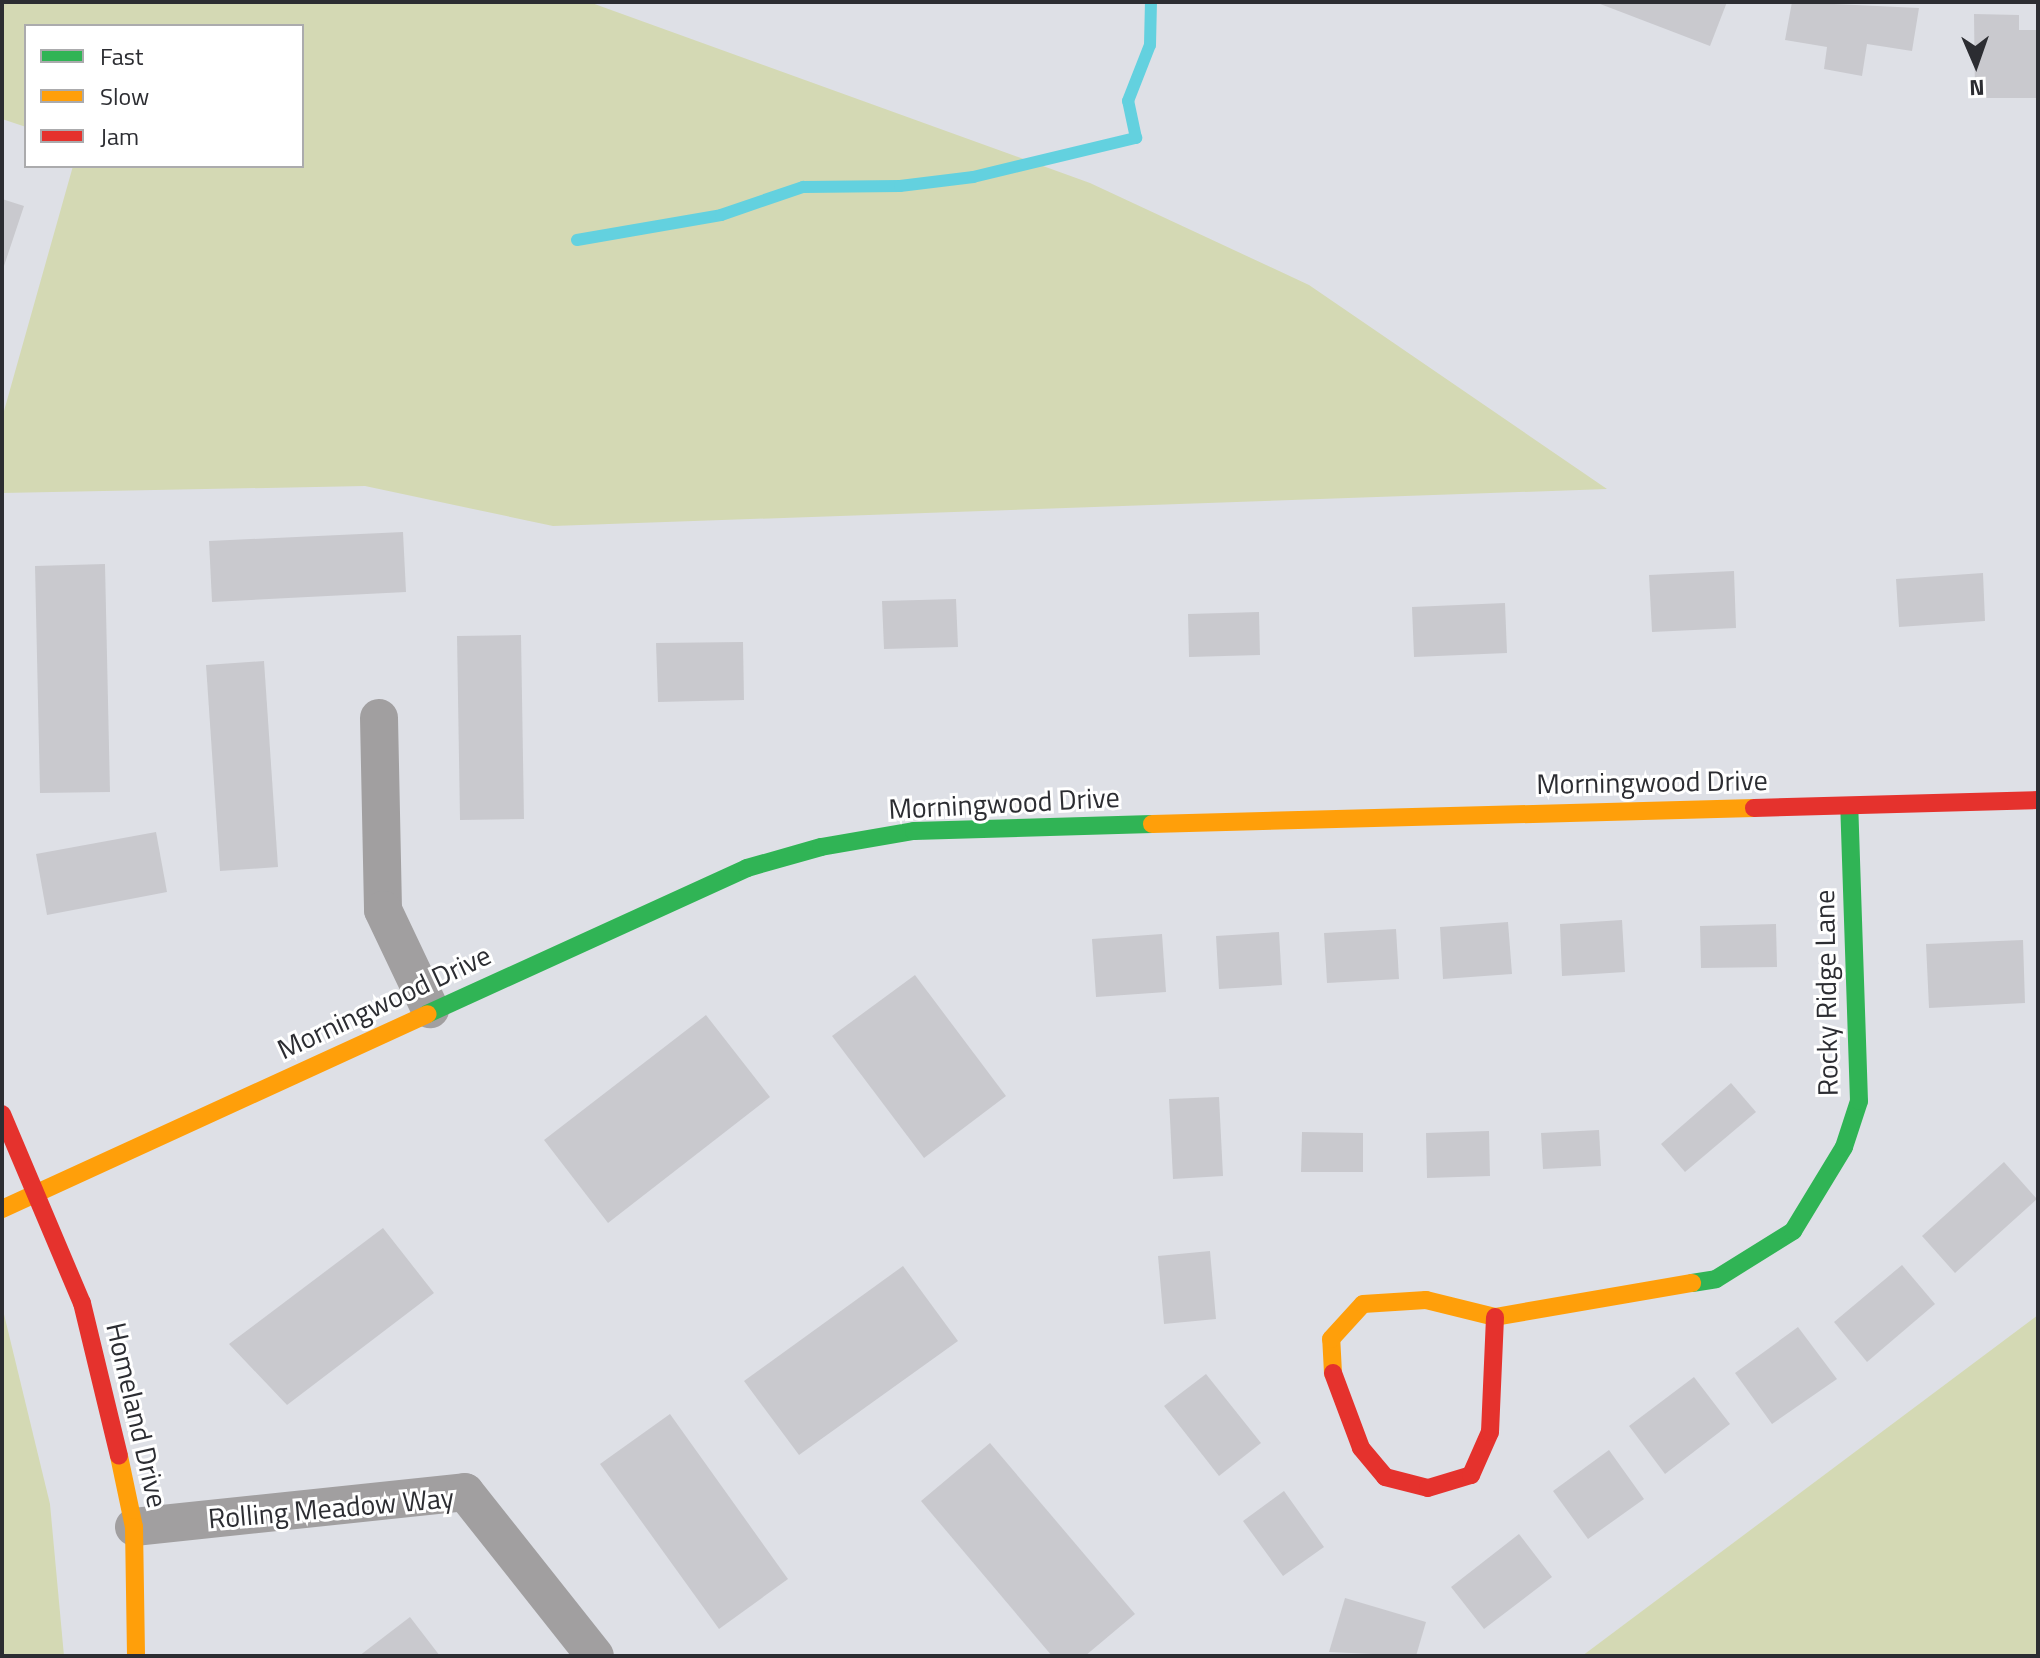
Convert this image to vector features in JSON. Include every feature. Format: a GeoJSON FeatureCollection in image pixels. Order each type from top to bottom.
{"type":"FeatureCollection","features":[{"type":"Feature","properties":{"kind":"street"},"geometry":{"type":"LineString","coordinates":[[379,718],[383,910],[430,1009]]}},
{"type":"Feature","properties":{"kind":"street","name":"Morningwood Drive"},"geometry":{"type":"LineString","coordinates":[[2,1209],[35,1197],[430,1009],[747,868],[914,831],[2038,800]]}},
{"type":"Feature","properties":{"kind":"street","name":"Rocky Ridge Lane"},"geometry":{"type":"LineString","coordinates":[[1495,1317],[1490,1432],[1471,1475],[1428,1488],[1385,1477],[1361,1448],[1334,1389],[1331,1339],[1363,1304],[1426,1300],[1495,1317],[1716,1279],[1793,1231],[1844,1147],[1859,1101],[1849,806]]}},
{"type":"Feature","properties":{"kind":"street","name":"Homeland Drive"},"geometry":{"type":"LineString","coordinates":[[2,1114],[82,1303],[134,1527],[136,1656]]}},
{"type":"Feature","properties":{"kind":"street","name":"Rolling Meadow Way"},"geometry":{"type":"LineString","coordinates":[[134,1527],[465,1492],[595,1656]]}},
{"type":"Feature","properties":{"kind":"green space"},"geometry":{"type":"Polygon","coordinates":[[[2,2],[589,2],[1090,183],[1309,285],[1607,489],[553,526],[365,486],[2,493],[2,418],[72,168],[304,168],[304,24],[24,24],[24,126],[2,119],[2,2]]]}},
{"type":"Feature","properties":{"kind":"green space"},"geometry":{"type":"Polygon","coordinates":[[[2,1306],[50,1504],[64,1656],[2,1656],[2,1306]]]}},
{"type":"Feature","properties":{"kind":"green space"},"geometry":{"type":"Polygon","coordinates":[[[2038,1315],[2038,1656],[1582,1656],[2038,1315]]]}},
{"type":"Feature","properties":{"kind":"building"},"geometry":{"type":"Polygon","coordinates":[[[1595,2],[1727,2],[1710,46],[1595,2]]]}},
{"type":"Feature","properties":{"kind":"building"},"geometry":{"type":"Polygon","coordinates":[[[1792,2],[1919,8],[1912,51],[1867,44],[1862,76],[1824,69],[1827,47],[1785,40],[1792,2]]]}},
{"type":"Feature","properties":{"kind":"building"},"geometry":{"type":"Polygon","coordinates":[[[1974,14],[2019,15],[2019,30],[2038,30],[2038,98],[1975,98],[1974,14]]]}},
{"type":"Feature","properties":{"kind":"building"},"geometry":{"type":"Polygon","coordinates":[[[2,199],[24,206],[4,266],[2,265],[2,199]]]}},
{"type":"Feature","properties":{"kind":"building"},"geometry":{"type":"Polygon","coordinates":[[[403,532],[406,592],[212,602],[209,541],[403,532]]]}},
{"type":"Feature","properties":{"kind":"building"},"geometry":{"type":"Polygon","coordinates":[[[105,564],[110,792],[40,793],[35,566],[105,564]]]}},
{"type":"Feature","properties":{"kind":"building"},"geometry":{"type":"Polygon","coordinates":[[[1734,571],[1736,628],[1652,632],[1649,575],[1734,571]]]}},
{"type":"Feature","properties":{"kind":"building"},"geometry":{"type":"Polygon","coordinates":[[[1983,573],[1985,621],[1899,627],[1896,579],[1983,573]]]}},
{"type":"Feature","properties":{"kind":"building"},"geometry":{"type":"Polygon","coordinates":[[[956,599],[958,647],[884,649],[882,601],[956,599]]]}},
{"type":"Feature","properties":{"kind":"building"},"geometry":{"type":"Polygon","coordinates":[[[1505,603],[1507,653],[1414,657],[1412,607],[1505,603]]]}},
{"type":"Feature","properties":{"kind":"building"},"geometry":{"type":"Polygon","coordinates":[[[1259,612],[1260,655],[1189,657],[1188,614],[1259,612]]]}},
{"type":"Feature","properties":{"kind":"building"},"geometry":{"type":"Polygon","coordinates":[[[521,635],[524,819],[460,820],[457,636],[521,635]]]}},
{"type":"Feature","properties":{"kind":"building"},"geometry":{"type":"Polygon","coordinates":[[[743,642],[744,700],[658,702],[656,643],[743,642]]]}},
{"type":"Feature","properties":{"kind":"building"},"geometry":{"type":"Polygon","coordinates":[[[264,661],[278,867],[220,871],[206,665],[264,661]]]}},
{"type":"Feature","properties":{"kind":"building"},"geometry":{"type":"Polygon","coordinates":[[[156,832],[167,892],[47,915],[36,854],[156,832]]]}},
{"type":"Feature","properties":{"kind":"building"},"geometry":{"type":"Polygon","coordinates":[[[1622,920],[1625,972],[1562,976],[1560,924],[1622,920]]]}},
{"type":"Feature","properties":{"kind":"building"},"geometry":{"type":"Polygon","coordinates":[[[1508,922],[1512,974],[1443,979],[1440,927],[1508,922]]]}},
{"type":"Feature","properties":{"kind":"building"},"geometry":{"type":"Polygon","coordinates":[[[1776,924],[1777,967],[1701,968],[1700,926],[1776,924]]]}},
{"type":"Feature","properties":{"kind":"building"},"geometry":{"type":"Polygon","coordinates":[[[1396,929],[1399,979],[1327,983],[1324,933],[1396,929]]]}},
{"type":"Feature","properties":{"kind":"building"},"geometry":{"type":"Polygon","coordinates":[[[1279,932],[1282,985],[1219,989],[1216,936],[1279,932]]]}},
{"type":"Feature","properties":{"kind":"building"},"geometry":{"type":"Polygon","coordinates":[[[1162,934],[1166,992],[1096,997],[1092,939],[1162,934]]]}},
{"type":"Feature","properties":{"kind":"building"},"geometry":{"type":"Polygon","coordinates":[[[2023,940],[2025,1003],[1929,1008],[1926,944],[2023,940]]]}},
{"type":"Feature","properties":{"kind":"building"},"geometry":{"type":"Polygon","coordinates":[[[915,975],[1006,1096],[924,1158],[832,1036],[915,975]]]}},
{"type":"Feature","properties":{"kind":"building"},"geometry":{"type":"Polygon","coordinates":[[[706,1015],[770,1097],[608,1223],[544,1140],[706,1015]]]}},
{"type":"Feature","properties":{"kind":"building"},"geometry":{"type":"Polygon","coordinates":[[[1731,1083],[1756,1112],[1685,1172],[1661,1144],[1731,1083]]]}},
{"type":"Feature","properties":{"kind":"building"},"geometry":{"type":"Polygon","coordinates":[[[1219,1097],[1223,1176],[1173,1179],[1169,1099],[1219,1097]]]}},
{"type":"Feature","properties":{"kind":"building"},"geometry":{"type":"Polygon","coordinates":[[[1599,1130],[1601,1166],[1543,1169],[1541,1133],[1599,1130]]]}},
{"type":"Feature","properties":{"kind":"building"},"geometry":{"type":"Polygon","coordinates":[[[1489,1131],[1490,1176],[1427,1178],[1426,1133],[1489,1131]]]}},
{"type":"Feature","properties":{"kind":"building"},"geometry":{"type":"Polygon","coordinates":[[[1302,1132],[1363,1133],[1363,1172],[1301,1172],[1302,1132]]]}},
{"type":"Feature","properties":{"kind":"building"},"geometry":{"type":"Polygon","coordinates":[[[2004,1162],[2037,1199],[1955,1273],[1922,1236],[2004,1162]]]}},
{"type":"Feature","properties":{"kind":"building"},"geometry":{"type":"Polygon","coordinates":[[[383,1228],[434,1293],[287,1405],[229,1344],[383,1228]]]}},
{"type":"Feature","properties":{"kind":"building"},"geometry":{"type":"Polygon","coordinates":[[[1210,1251],[1216,1319],[1164,1324],[1158,1256],[1210,1251]]]}},
{"type":"Feature","properties":{"kind":"building"},"geometry":{"type":"Polygon","coordinates":[[[1902,1265],[1935,1304],[1867,1362],[1834,1322],[1902,1265]]]}},
{"type":"Feature","properties":{"kind":"building"},"geometry":{"type":"Polygon","coordinates":[[[903,1266],[958,1341],[799,1455],[744,1381],[903,1266]]]}},
{"type":"Feature","properties":{"kind":"building"},"geometry":{"type":"Polygon","coordinates":[[[1798,1327],[1837,1379],[1772,1424],[1735,1373],[1798,1327]]]}},
{"type":"Feature","properties":{"kind":"building"},"geometry":{"type":"Polygon","coordinates":[[[1206,1374],[1261,1443],[1219,1476],[1164,1406],[1206,1374]]]}},
{"type":"Feature","properties":{"kind":"building"},"geometry":{"type":"Polygon","coordinates":[[[1694,1377],[1730,1424],[1665,1474],[1629,1426],[1694,1377]]]}},
{"type":"Feature","properties":{"kind":"building"},"geometry":{"type":"Polygon","coordinates":[[[670,1414],[788,1579],[719,1629],[600,1464],[670,1414]]]}},
{"type":"Feature","properties":{"kind":"building"},"geometry":{"type":"Polygon","coordinates":[[[990,1443],[1135,1614],[1085,1656],[1052,1656],[921,1501],[990,1443]]]}},
{"type":"Feature","properties":{"kind":"building"},"geometry":{"type":"Polygon","coordinates":[[[1609,1450],[1644,1499],[1588,1539],[1553,1491],[1609,1450]]]}},
{"type":"Feature","properties":{"kind":"building"},"geometry":{"type":"Polygon","coordinates":[[[1284,1491],[1324,1547],[1283,1576],[1243,1521],[1284,1491]]]}},
{"type":"Feature","properties":{"kind":"building"},"geometry":{"type":"Polygon","coordinates":[[[1519,1534],[1552,1577],[1484,1629],[1451,1587],[1519,1534]]]}},
{"type":"Feature","properties":{"kind":"building"},"geometry":{"type":"Polygon","coordinates":[[[1345,1598],[1426,1622],[1416,1656],[1329,1652],[1345,1598]]]}},
{"type":"Feature","properties":{"kind":"building"},"geometry":{"type":"Polygon","coordinates":[[[410,1617],[440,1656],[359,1656],[410,1617]]]}},
{"type":"Feature","properties":{"kind":"waterway"},"geometry":{"type":"LineString","coordinates":[[577,240],[721,215],[803,187],[900,186],[973,177],[1136,138],[1128,101],[1150,45],[1151,2]]}},
{"type":"Feature","properties":{"kind":"traffic: fast"},"geometry":{"type":"LineString","coordinates":[[1692,1283],[1716,1279],[1793,1231],[1844,1147],[1859,1101],[1849,806]]}},
{"type":"Feature","properties":{"kind":"traffic: fast"},"geometry":{"type":"LineString","coordinates":[[427,1014],[747,868],[821,847],[914,831],[1152,824]]}},
{"type":"Feature","properties":{"kind":"traffic: slow"},"geometry":{"type":"LineString","coordinates":[[1152,824],[1754,808]]}},
{"type":"Feature","properties":{"kind":"traffic: slow"},"geometry":{"type":"LineString","coordinates":[[2,1209],[427,1014]]}},
{"type":"Feature","properties":{"kind":"traffic: slow"},"geometry":{"type":"LineString","coordinates":[[1333,1373],[1331,1339],[1363,1304],[1426,1300],[1495,1317],[1692,1283]]}},
{"type":"Feature","properties":{"kind":"traffic: slow"},"geometry":{"type":"LineString","coordinates":[[119,1456],[134,1527],[136,1656]]}},
{"type":"Feature","properties":{"kind":"traffic: jam"},"geometry":{"type":"LineString","coordinates":[[1754,808],[2038,800]]}},
{"type":"Feature","properties":{"kind":"traffic: jam"},"geometry":{"type":"LineString","coordinates":[[2,1114],[82,1303],[119,1456]]}},
{"type":"Feature","properties":{"kind":"traffic: jam"},"geometry":{"type":"LineString","coordinates":[[1333,1373],[1361,1448],[1385,1477],[1428,1488],[1471,1475],[1490,1432],[1495,1317]]}}]}
